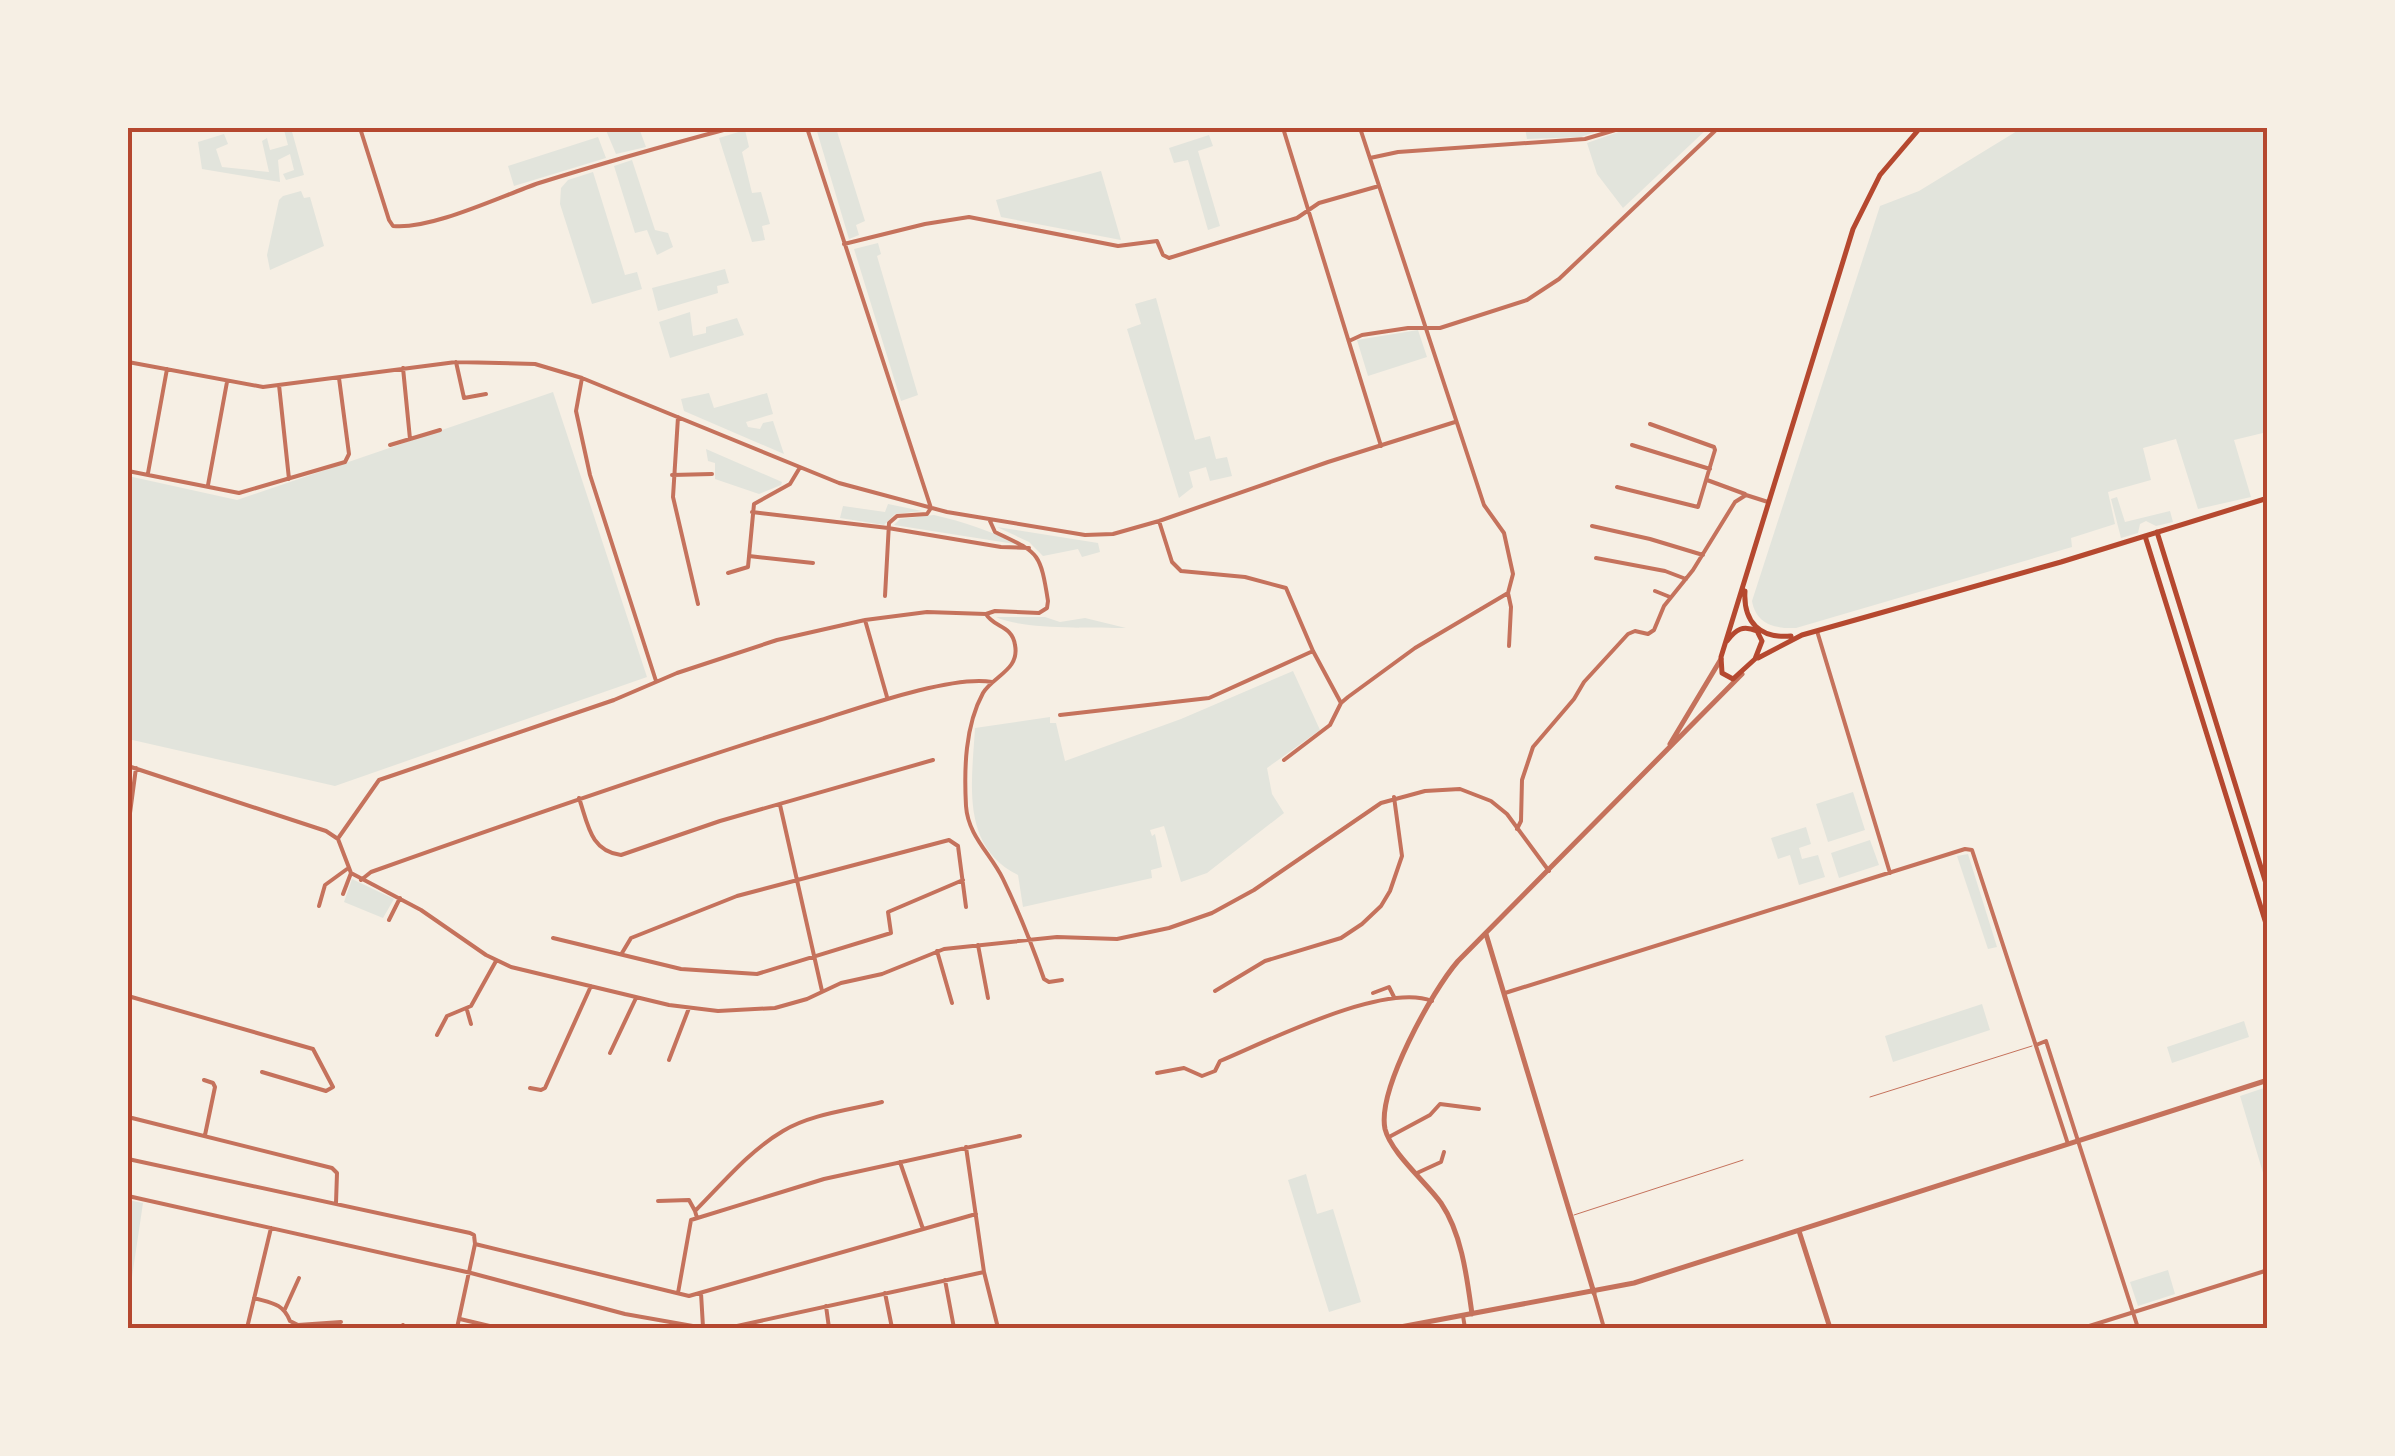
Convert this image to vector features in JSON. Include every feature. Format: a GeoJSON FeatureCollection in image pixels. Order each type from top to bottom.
{"type":"FeatureCollection","features":[{"type":"Feature","properties":{"kind":"main road"},"geometry":{"type":"LineString","coordinates":[[1802,634],[1773,647],[1733,679],[1724,676],[1720,669],[1852,229],[1880,175],[1920,128]]}},
{"type":"Feature","properties":{"kind":"main road"},"geometry":{"type":"LineString","coordinates":[[1728,641],[1741,628],[1780,637],[1802,634],[2268,498]]}},
{"type":"Feature","properties":{"kind":"main road"},"geometry":{"type":"LineString","coordinates":[[2157,532],[2268,890]]}},
{"type":"Feature","properties":{"kind":"main road"},"geometry":{"type":"LineString","coordinates":[[2144,536],[2268,930]]}},
{"type":"Feature","properties":{"kind":"main road"},"geometry":{"type":"LineString","coordinates":[[1748,573],[1745,608],[1762,645],[1756,660]]}},
{"type":"Feature","properties":{"kind":"main road"},"geometry":{"type":"LineString","coordinates":[[2186,671],[2198,668]]}},
{"type":"Feature","properties":{"kind":"main road"},"geometry":{"type":"LineString","coordinates":[[2231,814],[2242,810]]}},
{"type":"Feature","properties":{"kind":"street"},"geometry":{"type":"LineString","coordinates":[[360,128],[393,226],[432,221],[528,187],[731,128]]}},
{"type":"Feature","properties":{"kind":"street"},"geometry":{"type":"LineString","coordinates":[[807,128],[931,508]]}},
{"type":"Feature","properties":{"kind":"street"},"geometry":{"type":"LineString","coordinates":[[1283,128],[1380,446]]}},
{"type":"Feature","properties":{"kind":"street"},"geometry":{"type":"LineString","coordinates":[[1360,128],[1484,505],[1504,533],[1513,574],[1508,593],[1509,646]]}},
{"type":"Feature","properties":{"kind":"street"},"geometry":{"type":"LineString","coordinates":[[1368,158],[1398,152],[1585,140],[1622,128]]}},
{"type":"Feature","properties":{"kind":"street"},"geometry":{"type":"LineString","coordinates":[[1350,341],[1362,334],[1440,328],[1507,307],[1544,290],[1718,128]]}},
{"type":"Feature","properties":{"kind":"street"},"geometry":{"type":"LineString","coordinates":[[844,244],[969,217],[1118,246],[1157,241],[1163,254],[1170,258],[1297,218],[1319,203],[1378,186]]}},
{"type":"Feature","properties":{"kind":"street"},"geometry":{"type":"LineString","coordinates":[[128,362],[257,387],[456,362],[525,362],[582,378],[799,468],[931,508],[1086,535],[1113,534],[1160,521],[1456,422]]}},
{"type":"Feature","properties":{"kind":"street"},"geometry":{"type":"LineString","coordinates":[[456,362],[462,396],[486,394]]}},
{"type":"Feature","properties":{"kind":"street"},"geometry":{"type":"LineString","coordinates":[[403,368],[410,439]]}},
{"type":"Feature","properties":{"kind":"street"},"geometry":{"type":"LineString","coordinates":[[147,474],[168,370]]}},
{"type":"Feature","properties":{"kind":"street"},"geometry":{"type":"LineString","coordinates":[[128,471],[239,493],[348,459],[338,377]]}},
{"type":"Feature","properties":{"kind":"street"},"geometry":{"type":"LineString","coordinates":[[582,378],[576,411],[590,476],[656,681]]}},
{"type":"Feature","properties":{"kind":"street"},"geometry":{"type":"LineString","coordinates":[[208,487],[228,382]]}},
{"type":"Feature","properties":{"kind":"street"},"geometry":{"type":"LineString","coordinates":[[279,386],[288,479]]}},
{"type":"Feature","properties":{"kind":"street"},"geometry":{"type":"LineString","coordinates":[[678,418],[673,496],[698,604]]}},
{"type":"Feature","properties":{"kind":"street"},"geometry":{"type":"LineString","coordinates":[[1618,488],[1698,507],[1714,446],[1650,424]]}},
{"type":"Feature","properties":{"kind":"street"},"geometry":{"type":"LineString","coordinates":[[390,445],[440,430]]}},
{"type":"Feature","properties":{"kind":"street"},"geometry":{"type":"LineString","coordinates":[[1632,445],[1710,469]]}},
{"type":"Feature","properties":{"kind":"street"},"geometry":{"type":"LineString","coordinates":[[728,573],[746,570],[752,512],[758,499],[790,484],[799,468]]}},
{"type":"Feature","properties":{"kind":"street"},"geometry":{"type":"LineString","coordinates":[[672,475],[712,474]]}},
{"type":"Feature","properties":{"kind":"street"},"geometry":{"type":"LineString","coordinates":[[1707,480],[1768,502]]}},
{"type":"Feature","properties":{"kind":"street"},"geometry":{"type":"LineString","coordinates":[[1518,828],[1525,769],[1537,742],[1628,634],[1652,633],[1670,597],[1703,555],[1728,510],[1746,494]]}},
{"type":"Feature","properties":{"kind":"street"},"geometry":{"type":"LineString","coordinates":[[884,596],[888,528],[894,517],[924,516],[931,508]]}},
{"type":"Feature","properties":{"kind":"street"},"geometry":{"type":"LineString","coordinates":[[752,512],[1030,548]]}},
{"type":"Feature","properties":{"kind":"street"},"geometry":{"type":"LineString","coordinates":[[338,839],[379,780],[777,640],[865,620],[928,612],[1039,613],[1047,608],[1042,570],[1030,548],[995,532],[990,521]]}},
{"type":"Feature","properties":{"kind":"street"},"geometry":{"type":"LineString","coordinates":[[1160,521],[1170,555],[1181,570],[1286,588],[1341,703]]}},
{"type":"Feature","properties":{"kind":"street"},"geometry":{"type":"LineString","coordinates":[[1592,526],[1650,538],[1703,555]]}},
{"type":"Feature","properties":{"kind":"street"},"geometry":{"type":"LineString","coordinates":[[749,556],[814,563]]}},
{"type":"Feature","properties":{"kind":"street"},"geometry":{"type":"LineString","coordinates":[[1596,558],[1686,579]]}},
{"type":"Feature","properties":{"kind":"street"},"geometry":{"type":"LineString","coordinates":[[1654,591],[1670,597]]}},
{"type":"Feature","properties":{"kind":"street"},"geometry":{"type":"LineString","coordinates":[[1284,760],[1330,725],[1341,703],[1415,648],[1508,593]]}},
{"type":"Feature","properties":{"kind":"street"},"geometry":{"type":"LineString","coordinates":[[986,614],[1009,630],[1016,651],[1010,668],[982,696],[970,730],[966,812],[970,828],[1002,875],[1044,978],[1049,982],[1062,980]]}},
{"type":"Feature","properties":{"kind":"street"},"geometry":{"type":"LineString","coordinates":[[865,620],[888,699]]}},
{"type":"Feature","properties":{"kind":"street"},"geometry":{"type":"LineString","coordinates":[[1817,630],[1890,873]]}},
{"type":"Feature","properties":{"kind":"street"},"geometry":{"type":"LineString","coordinates":[[1060,715],[1209,698],[1314,651]]}},
{"type":"Feature","properties":{"kind":"street"},"geometry":{"type":"LineString","coordinates":[[1663,754],[1721,658]]}},
{"type":"Feature","properties":{"kind":"street"},"geometry":{"type":"LineString","coordinates":[[1472,1314],[1452,1223],[1441,1203],[1388,1137],[1384,1117],[1389,1090],[1432,1000],[1452,968],[1742,674]]}},
{"type":"Feature","properties":{"kind":"street"},"geometry":{"type":"LineString","coordinates":[[362,880],[371,872],[580,798],[888,699],[973,680],[992,682]]}},
{"type":"Feature","properties":{"kind":"street"},"geometry":{"type":"LineString","coordinates":[[580,798],[594,842],[621,855],[708,824],[932,760]]}},
{"type":"Feature","properties":{"kind":"street"},"geometry":{"type":"LineString","coordinates":[[128,766],[312,825],[338,839],[349,871],[343,894]]}},
{"type":"Feature","properties":{"kind":"street"},"geometry":{"type":"LineString","coordinates":[[128,828],[136,768]]}},
{"type":"Feature","properties":{"kind":"street"},"geometry":{"type":"LineString","coordinates":[[349,871],[400,898],[496,961],[689,1008],[775,1008],[841,983],[882,974],[937,951],[1067,936],[1117,939],[1188,922],[1254,890],[1394,797],[1439,790],[1470,792],[1497,805],[1548,871]]}},
{"type":"Feature","properties":{"kind":"street"},"geometry":{"type":"LineString","coordinates":[[1214,991],[1265,960],[1333,942],[1375,913],[1390,891],[1402,856],[1394,797]]}},
{"type":"Feature","properties":{"kind":"street"},"geometry":{"type":"LineString","coordinates":[[780,805],[822,993]]}},
{"type":"Feature","properties":{"kind":"street"},"geometry":{"type":"LineString","coordinates":[[622,955],[631,938],[736,896],[950,840],[958,846],[966,906]]}},
{"type":"Feature","properties":{"kind":"street"},"geometry":{"type":"LineString","coordinates":[[1504,994],[1972,850],[2068,1144]]}},
{"type":"Feature","properties":{"kind":"street"},"geometry":{"type":"LineString","coordinates":[[319,906],[325,885],[349,871]]}},
{"type":"Feature","properties":{"kind":"street"},"geometry":{"type":"LineString","coordinates":[[552,938],[681,969],[757,974],[892,934],[888,912],[963,880]]}},
{"type":"Feature","properties":{"kind":"street"},"geometry":{"type":"LineString","coordinates":[[389,920],[400,898]]}},
{"type":"Feature","properties":{"kind":"street"},"geometry":{"type":"LineString","coordinates":[[1486,934],[1604,1328]]}},
{"type":"Feature","properties":{"kind":"street"},"geometry":{"type":"LineString","coordinates":[[978,945],[988,998]]}},
{"type":"Feature","properties":{"kind":"street"},"geometry":{"type":"LineString","coordinates":[[937,951],[952,1003]]}},
{"type":"Feature","properties":{"kind":"street"},"geometry":{"type":"LineString","coordinates":[[437,1035],[446,1016],[467,1010],[496,961]]}},
{"type":"Feature","properties":{"kind":"street"},"geometry":{"type":"LineString","coordinates":[[530,1088],[545,1088],[591,986]]}},
{"type":"Feature","properties":{"kind":"street"},"geometry":{"type":"LineString","coordinates":[[1372,993],[1389,987],[1394,997]]}},
{"type":"Feature","properties":{"kind":"street"},"geometry":{"type":"LineString","coordinates":[[128,996],[314,1049],[333,1087],[326,1092],[262,1072]]}},
{"type":"Feature","properties":{"kind":"street"},"geometry":{"type":"LineString","coordinates":[[1157,1073],[1184,1068],[1202,1076],[1215,1071],[1220,1061],[1368,1002],[1394,997],[1432,1000]]}},
{"type":"Feature","properties":{"kind":"street"},"geometry":{"type":"LineString","coordinates":[[610,1054],[636,998]]}},
{"type":"Feature","properties":{"kind":"street"},"geometry":{"type":"LineString","coordinates":[[669,1060],[689,1008]]}},
{"type":"Feature","properties":{"kind":"street"},"geometry":{"type":"LineString","coordinates":[[467,1010],[471,1024]]}},
{"type":"Feature","properties":{"kind":"street"},"geometry":{"type":"LineString","coordinates":[[2036,1044],[2046,1041],[2138,1328]]}},
{"type":"Feature","properties":{"kind":"street"},"geometry":{"type":"LineString","coordinates":[[204,1080],[214,1085],[206,1135]]}},
{"type":"Feature","properties":{"kind":"street"},"geometry":{"type":"LineString","coordinates":[[1395,1328],[1634,1284],[2268,1080]]}},
{"type":"Feature","properties":{"kind":"street"},"geometry":{"type":"LineString","coordinates":[[678,1293],[689,1224],[721,1182],[783,1130],[882,1102]]}},
{"type":"Feature","properties":{"kind":"street"},"geometry":{"type":"LineString","coordinates":[[1388,1137],[1442,1104],[1479,1110]]}},
{"type":"Feature","properties":{"kind":"street"},"geometry":{"type":"LineString","coordinates":[[128,1117],[332,1168],[337,1173],[336,1204]]}},
{"type":"Feature","properties":{"kind":"street"},"geometry":{"type":"LineString","coordinates":[[696,1214],[824,1179],[1020,1136]]}},
{"type":"Feature","properties":{"kind":"street"},"geometry":{"type":"LineString","coordinates":[[966,1147],[984,1272],[998,1328]]}},
{"type":"Feature","properties":{"kind":"street"},"geometry":{"type":"LineString","coordinates":[[1417,1173],[1441,1162],[1444,1152]]}},
{"type":"Feature","properties":{"kind":"street"},"geometry":{"type":"LineString","coordinates":[[128,1160],[470,1233],[476,1238],[458,1328]]}},
{"type":"Feature","properties":{"kind":"street"},"geometry":{"type":"LineString","coordinates":[[900,1162],[923,1228]]}},
{"type":"Feature","properties":{"kind":"street"},"geometry":{"type":"LineString","coordinates":[[128,1196],[470,1273],[625,1314],[704,1328],[700,1292]]}},
{"type":"Feature","properties":{"kind":"street"},"geometry":{"type":"LineString","coordinates":[[658,1201],[689,1200],[696,1214]]}},
{"type":"Feature","properties":{"kind":"street"},"geometry":{"type":"LineString","coordinates":[[475,1244],[689,1296],[976,1214]]}},
{"type":"Feature","properties":{"kind":"street"},"geometry":{"type":"LineString","coordinates":[[247,1328],[271,1228]]}},
{"type":"Feature","properties":{"kind":"street"},"geometry":{"type":"LineString","coordinates":[[1799,1231],[1830,1328]]}},
{"type":"Feature","properties":{"kind":"street"},"geometry":{"type":"LineString","coordinates":[[2083,1328],[2268,1270]]}},
{"type":"Feature","properties":{"kind":"street"},"geometry":{"type":"LineString","coordinates":[[728,1328],[984,1272]]}},
{"type":"Feature","properties":{"kind":"street"},"geometry":{"type":"LineString","coordinates":[[299,1278],[285,1309],[290,1321],[298,1326],[340,1322]]}},
{"type":"Feature","properties":{"kind":"street"},"geometry":{"type":"LineString","coordinates":[[945,1280],[954,1328]]}},
{"type":"Feature","properties":{"kind":"street"},"geometry":{"type":"LineString","coordinates":[[885,1293],[892,1328]]}},
{"type":"Feature","properties":{"kind":"street"},"geometry":{"type":"LineString","coordinates":[[254,1298],[285,1309]]}},
{"type":"Feature","properties":{"kind":"street"},"geometry":{"type":"LineString","coordinates":[[826,1306],[829,1328]]}},
{"type":"Feature","properties":{"kind":"street"},"geometry":{"type":"LineString","coordinates":[[1462,1316],[1465,1328]]}},
{"type":"Feature","properties":{"kind":"street"},"geometry":{"type":"LineString","coordinates":[[460,1319],[498,1328]]}},
{"type":"Feature","properties":{"kind":"street"},"geometry":{"type":"LineString","coordinates":[[762,1319],[764,1328]]}},
{"type":"Feature","properties":{"kind":"lane"},"geometry":{"type":"LineString","coordinates":[[1870,1098],[2036,1044]]}},
{"type":"Feature","properties":{"kind":"lane"},"geometry":{"type":"LineString","coordinates":[[1570,1216],[1743,1160]]}},
{"type":"Feature","properties":{"kind":"shaded area"},"geometry":{"type":"Polygon","coordinates":[[[291,128],[304,175],[286,180],[283,174],[294,170],[290,154],[278,160],[280,182],[202,169],[198,142],[224,134],[228,144],[216,149],[222,167],[269,172],[262,141],[267,138],[270,150],[288,145],[284,130],[291,128]]]}},
{"type":"Feature","properties":{"kind":"shaded area"},"geometry":{"type":"Polygon","coordinates":[[[605,128],[639,128],[646,147],[616,154],[605,128]]]}},
{"type":"Feature","properties":{"kind":"shaded area"},"geometry":{"type":"Polygon","coordinates":[[[816,128],[836,128],[865,221],[856,225],[859,235],[849,239],[816,128]]]}},
{"type":"Feature","properties":{"kind":"shaded area"},"geometry":{"type":"Polygon","coordinates":[[[1525,128],[1606,128],[1581,137],[1527,139],[1525,128]]]}},
{"type":"Feature","properties":{"kind":"shaded area"},"geometry":{"type":"Polygon","coordinates":[[[1630,128],[1708,128],[1623,208],[1597,174],[1587,143],[1630,128]]]}},
{"type":"Feature","properties":{"kind":"shaded area"},"geometry":{"type":"Polygon","coordinates":[[[2022,128],[2267,128],[2267,432],[2234,440],[2251,497],[2198,509],[2176,439],[2143,448],[2151,480],[2108,492],[2115,524],[2071,538],[2072,547],[1796,628],[1768,624],[1758,615],[1752,601],[1880,206],[1919,191],[2022,128]]]}},
{"type":"Feature","properties":{"kind":"shaded area"},"geometry":{"type":"Polygon","coordinates":[[[745,130],[749,147],[742,152],[752,193],[761,192],[770,224],[762,226],[765,240],[752,242],[719,138],[745,130]]]}},
{"type":"Feature","properties":{"kind":"shaded area"},"geometry":{"type":"Polygon","coordinates":[[[1209,135],[1213,146],[1198,151],[1220,226],[1208,230],[1188,160],[1174,163],[1169,148],[1209,135]]]}},
{"type":"Feature","properties":{"kind":"shaded area"},"geometry":{"type":"Polygon","coordinates":[[[598,137],[606,158],[514,186],[508,166],[598,137]]]}},
{"type":"Feature","properties":{"kind":"shaded area"},"geometry":{"type":"Polygon","coordinates":[[[632,160],[655,230],[668,233],[673,247],[657,255],[647,230],[635,233],[614,166],[632,160]]]}},
{"type":"Feature","properties":{"kind":"shaded area"},"geometry":{"type":"Polygon","coordinates":[[[1101,171],[1121,240],[1001,217],[996,200],[1101,171]]]}},
{"type":"Feature","properties":{"kind":"shaded area"},"geometry":{"type":"Polygon","coordinates":[[[593,172],[625,275],[637,272],[642,289],[592,304],[560,204],[561,188],[568,180],[593,172]]]}},
{"type":"Feature","properties":{"kind":"shaded area"},"geometry":{"type":"Polygon","coordinates":[[[301,191],[304,198],[310,197],[324,246],[270,270],[267,255],[279,200],[301,191]]]}},
{"type":"Feature","properties":{"kind":"shaded area"},"geometry":{"type":"Polygon","coordinates":[[[878,243],[881,254],[877,256],[918,395],[901,401],[854,249],[878,243]]]}},
{"type":"Feature","properties":{"kind":"shaded area"},"geometry":{"type":"Polygon","coordinates":[[[725,269],[729,283],[717,286],[718,293],[658,311],[652,288],[725,269]]]}},
{"type":"Feature","properties":{"kind":"shaded area"},"geometry":{"type":"Polygon","coordinates":[[[1156,298],[1195,440],[1210,436],[1216,459],[1227,457],[1232,476],[1210,481],[1206,467],[1189,472],[1193,487],[1179,498],[1127,329],[1141,324],[1135,304],[1156,298]]]}},
{"type":"Feature","properties":{"kind":"shaded area"},"geometry":{"type":"Polygon","coordinates":[[[690,312],[693,336],[706,333],[706,327],[737,318],[744,335],[670,358],[659,322],[690,312]]]}},
{"type":"Feature","properties":{"kind":"shaded area"},"geometry":{"type":"Polygon","coordinates":[[[1418,330],[1427,357],[1368,376],[1357,340],[1418,330]]]}},
{"type":"Feature","properties":{"kind":"shaded area"},"geometry":{"type":"Polygon","coordinates":[[[553,392],[647,677],[335,786],[128,739],[128,476],[237,500],[553,392]]]}},
{"type":"Feature","properties":{"kind":"shaded area"},"geometry":{"type":"Polygon","coordinates":[[[709,393],[714,408],[767,393],[773,414],[746,422],[748,427],[760,429],[763,423],[773,421],[784,454],[684,411],[681,399],[709,393]]]}},
{"type":"Feature","properties":{"kind":"shaded area"},"geometry":{"type":"Polygon","coordinates":[[[706,449],[782,482],[781,485],[759,494],[715,479],[715,463],[708,461],[706,449]]]}},
{"type":"Feature","properties":{"kind":"shaded area"},"geometry":{"type":"Polygon","coordinates":[[[2117,497],[2125,522],[2170,511],[2173,522],[2156,526],[2146,521],[2140,524],[2138,533],[2121,538],[2111,499],[2117,497]]]}},
{"type":"Feature","properties":{"kind":"shaded area"},"geometry":{"type":"Polygon","coordinates":[[[888,504],[922,511],[895,514],[884,525],[840,518],[843,506],[885,512],[888,504]]]}},
{"type":"Feature","properties":{"kind":"shaded area"},"geometry":{"type":"Polygon","coordinates":[[[934,515],[1021,545],[894,525],[900,519],[934,515]]]}},
{"type":"Feature","properties":{"kind":"shaded area"},"geometry":{"type":"Polygon","coordinates":[[[997,527],[1098,543],[1100,552],[1082,557],[1078,549],[1043,556],[1029,542],[997,527]]]}},
{"type":"Feature","properties":{"kind":"shaded area"},"geometry":{"type":"Polygon","coordinates":[[[996,617],[1045,617],[1060,622],[1085,618],[1126,628],[1040,626],[996,617]]]}},
{"type":"Feature","properties":{"kind":"shaded area"},"geometry":{"type":"Polygon","coordinates":[[[1293,671],[1320,730],[1267,768],[1272,794],[1284,813],[1207,873],[1181,882],[1164,826],[1150,830],[1152,836],[1155,834],[1162,867],[1151,870],[1152,878],[1023,907],[1018,875],[999,863],[978,830],[972,791],[975,728],[1050,717],[1050,723],[1056,723],[1065,761],[1181,719],[1293,671]]]}},
{"type":"Feature","properties":{"kind":"shaded area"},"geometry":{"type":"Polygon","coordinates":[[[1853,792],[1865,830],[1828,842],[1816,804],[1853,792]]]}},
{"type":"Feature","properties":{"kind":"shaded area"},"geometry":{"type":"Polygon","coordinates":[[[1806,827],[1811,844],[1799,848],[1802,859],[1818,855],[1825,877],[1799,885],[1790,855],[1778,859],[1771,838],[1806,827]]]}},
{"type":"Feature","properties":{"kind":"shaded area"},"geometry":{"type":"Polygon","coordinates":[[[1870,840],[1879,865],[1839,878],[1831,853],[1870,840]]]}},
{"type":"Feature","properties":{"kind":"shaded area"},"geometry":{"type":"Polygon","coordinates":[[[1968,854],[1997,947],[1988,949],[1957,856],[1968,854]]]}},
{"type":"Feature","properties":{"kind":"shaded area"},"geometry":{"type":"Polygon","coordinates":[[[352,879],[394,899],[383,918],[344,902],[352,879]]]}},
{"type":"Feature","properties":{"kind":"shaded area"},"geometry":{"type":"Polygon","coordinates":[[[1982,1004],[1990,1030],[1893,1062],[1885,1036],[1982,1004]]]}},
{"type":"Feature","properties":{"kind":"shaded area"},"geometry":{"type":"Polygon","coordinates":[[[2244,1021],[2249,1037],[2172,1063],[2167,1047],[2244,1021]]]}},
{"type":"Feature","properties":{"kind":"shaded area"},"geometry":{"type":"Polygon","coordinates":[[[2268,1088],[2267,1186],[2240,1096],[2268,1088]]]}},
{"type":"Feature","properties":{"kind":"shaded area"},"geometry":{"type":"Polygon","coordinates":[[[1306,1174],[1317,1214],[1333,1209],[1361,1302],[1329,1312],[1288,1180],[1306,1174]]]}},
{"type":"Feature","properties":{"kind":"shaded area"},"geometry":{"type":"Polygon","coordinates":[[[128,1200],[143,1203],[128,1304],[128,1200]]]}},
{"type":"Feature","properties":{"kind":"shaded area"},"geometry":{"type":"Polygon","coordinates":[[[2168,1270],[2175,1294],[2138,1306],[2130,1282],[2168,1270]]]}}]}
